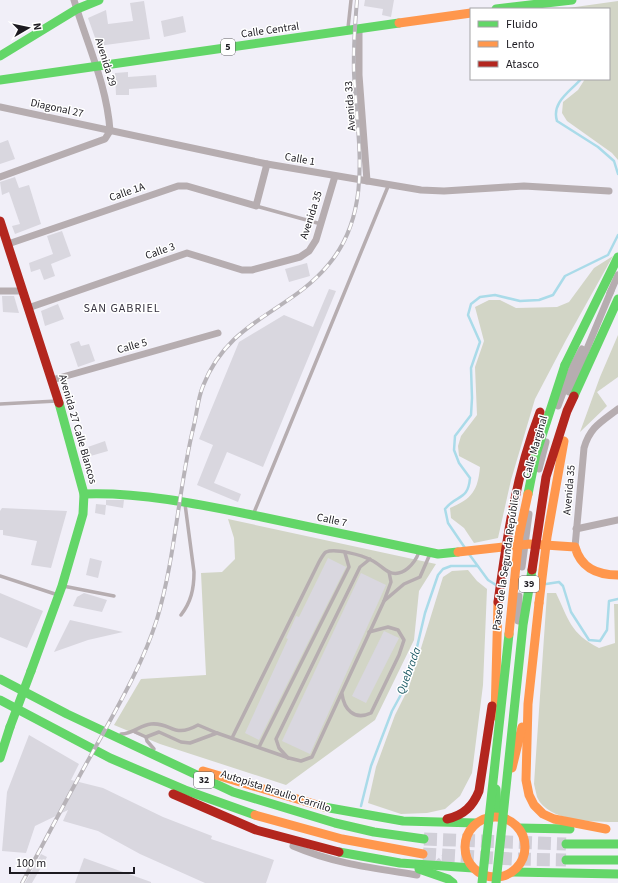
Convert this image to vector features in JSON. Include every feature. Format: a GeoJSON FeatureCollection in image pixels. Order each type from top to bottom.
{"type":"FeatureCollection","features":[{"type":"Feature","properties":{"kind":"main road"},"geometry":{"type":"LineString","coordinates":[[0,56],[76,9],[99,0]]}},
{"type":"Feature","properties":{"kind":"main road"},"geometry":{"type":"LineString","coordinates":[[504,8],[572,0]]}},
{"type":"Feature","properties":{"kind":"main road","name":"Calle Central"},"geometry":{"type":"LineString","coordinates":[[0,80],[470,13]]}},
{"type":"Feature","properties":{"kind":"main road","name":"Avenida 27 Calle Blancos"},"geometry":{"type":"LineString","coordinates":[[0,221],[52,380],[84,494],[83,514],[62,586],[0,758]]}},
{"type":"Feature","properties":{"kind":"main road","name":"Paseo de la Segunda República"},"geometry":{"type":"LineString","coordinates":[[490,881],[519,536],[536,454],[565,365],[618,257]]}},
{"type":"Feature","properties":{"kind":"main road","name":"39"},"geometry":{"type":"LineString","coordinates":[[490,881],[523,625],[538,520],[546,478],[557,438],[618,299]]}},
{"type":"Feature","properties":{"kind":"main road"},"geometry":{"type":"LineString","coordinates":[[499,814],[495,688],[498,602],[508,525],[532,433],[544,401],[565,365]]}},
{"type":"Feature","properties":{"kind":"main road"},"geometry":{"type":"LineString","coordinates":[[582,379],[563,448],[547,537],[528,704],[526,780],[529,795],[534,805],[543,814],[554,819],[606,829]]}},
{"type":"Feature","properties":{"kind":"main road","name":"Calle 7"},"geometry":{"type":"LineString","coordinates":[[84,494],[109,493],[142,495],[430,553],[479,550],[528,544],[575,546]]}},
{"type":"Feature","properties":{"kind":"main road"},"geometry":{"type":"LineString","coordinates":[[575,546],[580,562],[588,568],[600,574],[618,575]]}},
{"type":"Feature","properties":{"kind":"main road","name":"Autopista Braulio Carrillo"},"geometry":{"type":"LineString","coordinates":[[0,679],[67,714],[166,760],[211,783],[233,792],[301,814],[374,832],[424,839]]}},
{"type":"Feature","properties":{"kind":"main road"},"geometry":{"type":"LineString","coordinates":[[423,823],[458,818],[466,812],[478,796],[484,770],[495,688]]}},
{"type":"Feature","properties":{"kind":"main road","name":"32"},"geometry":{"type":"LineString","coordinates":[[0,700],[109,757],[178,788],[284,823],[365,844],[423,854]]}},
{"type":"Feature","properties":{"kind":"main road"},"geometry":{"type":"LineString","coordinates":[[499,814],[528,704]]}},
{"type":"Feature","properties":{"kind":"main road"},"geometry":{"type":"LineString","coordinates":[[109,757],[167,791],[256,830],[328,850],[400,863],[473,868]]}},
{"type":"Feature","properties":{"kind":"main road"},"geometry":{"type":"LineString","coordinates":[[166,760],[290,798],[376,817],[423,823],[476,823]]}},
{"type":"Feature","properties":{"kind":"main road"},"geometry":{"type":"LineString","coordinates":[[499,814],[519,828],[524,837],[526,847],[520,865],[513,872],[490,881],[473,868],[467,860],[465,845],[469,831],[476,823],[485,818],[499,814]]}},
{"type":"Feature","properties":{"kind":"main road"},"geometry":{"type":"LineString","coordinates":[[519,828],[618,829]]}},
{"type":"Feature","properties":{"kind":"main road"},"geometry":{"type":"LineString","coordinates":[[566,844],[618,844]]}},
{"type":"Feature","properties":{"kind":"main road"},"geometry":{"type":"LineString","coordinates":[[566,860],[618,860]]}},
{"type":"Feature","properties":{"kind":"main road"},"geometry":{"type":"LineString","coordinates":[[400,863],[448,879],[453,883]]}},
{"type":"Feature","properties":{"kind":"main road"},"geometry":{"type":"LineString","coordinates":[[513,872],[618,874]]}},
{"type":"Feature","properties":{"kind":"main road"},"geometry":{"type":"LineString","coordinates":[[539,883],[552,879],[586,874]]}},
{"type":"Feature","properties":{"kind":"street","name":"Avenida 29"},"geometry":{"type":"LineString","coordinates":[[74,0],[76,9],[98,65],[109,114],[110,131]]}},
{"type":"Feature","properties":{"kind":"street","name":"Avenida 33"},"geometry":{"type":"LineString","coordinates":[[358,29],[359,75],[367,181]]}},
{"type":"Feature","properties":{"kind":"street","name":"Diagonal 27"},"geometry":{"type":"LineString","coordinates":[[0,107],[110,131]]}},
{"type":"Feature","properties":{"kind":"street","name":"Calle 1"},"geometry":{"type":"LineString","coordinates":[[110,131],[267,164],[421,190],[444,191],[524,186],[609,191]]}},
{"type":"Feature","properties":{"kind":"street"},"geometry":{"type":"LineString","coordinates":[[0,178],[105,139],[110,131]]}},
{"type":"Feature","properties":{"kind":"street"},"geometry":{"type":"LineString","coordinates":[[256,206],[267,164]]}},
{"type":"Feature","properties":{"kind":"street","name":"Avenida 35"},"geometry":{"type":"LineString","coordinates":[[300,257],[309,251],[316,240],[335,176]]}},
{"type":"Feature","properties":{"kind":"street","name":"Calle 1A"},"geometry":{"type":"LineString","coordinates":[[8,244],[178,186],[187,186],[256,206]]}},
{"type":"Feature","properties":{"kind":"street","name":"Calle 3"},"geometry":{"type":"LineString","coordinates":[[28,308],[187,253],[242,270],[252,270],[300,257]]}},
{"type":"Feature","properties":{"kind":"street","name":"Calle Marginal"},"geometry":{"type":"LineString","coordinates":[[499,814],[520,602],[534,513],[551,441],[581,362],[618,275]]}},
{"type":"Feature","properties":{"kind":"street"},"geometry":{"type":"LineString","coordinates":[[0,291],[23,291]]}},
{"type":"Feature","properties":{"kind":"street","name":"Calle 5"},"geometry":{"type":"LineString","coordinates":[[52,380],[218,333]]}},
{"type":"Feature","properties":{"kind":"street","name":"Avenida 35"},"geometry":{"type":"LineString","coordinates":[[575,546],[584,448],[588,436],[594,427],[618,409]]}},
{"type":"Feature","properties":{"kind":"street"},"geometry":{"type":"LineString","coordinates":[[576,529],[618,520]]}},
{"type":"Feature","properties":{"kind":"street"},"geometry":{"type":"LineString","coordinates":[[256,830],[312,854],[344,864],[417,874]]}},
{"type":"Feature","properties":{"kind":"lane"},"geometry":{"type":"LineString","coordinates":[[348,31],[351,0]]}},
{"type":"Feature","properties":{"kind":"lane"},"geometry":{"type":"LineString","coordinates":[[252,516],[389,184]]}},
{"type":"Feature","properties":{"kind":"lane"},"geometry":{"type":"LineString","coordinates":[[256,206],[321,224]]}},
{"type":"Feature","properties":{"kind":"lane"},"geometry":{"type":"LineString","coordinates":[[0,404],[58,401]]}},
{"type":"Feature","properties":{"kind":"lane"},"geometry":{"type":"LineString","coordinates":[[181,615],[188,606],[192,597],[194,583],[194,572],[185,503]]}},
{"type":"Feature","properties":{"kind":"lane"},"geometry":{"type":"LineString","coordinates":[[232,738],[318,562],[325,553],[334,550],[370,559],[389,572],[398,572],[411,566],[416,561],[420,551]]}},
{"type":"Feature","properties":{"kind":"lane"},"geometry":{"type":"LineString","coordinates":[[259,747],[349,567],[346,553]]}},
{"type":"Feature","properties":{"kind":"lane"},"geometry":{"type":"LineString","coordinates":[[384,601],[404,584],[420,577],[430,553]]}},
{"type":"Feature","properties":{"kind":"lane"},"geometry":{"type":"LineString","coordinates":[[289,758],[279,748],[276,739],[360,567],[370,559]]}},
{"type":"Feature","properties":{"kind":"lane"},"geometry":{"type":"LineString","coordinates":[[67,714],[79,716],[115,733],[126,734],[134,732],[150,724],[182,731],[198,725],[289,758],[301,761],[312,757],[384,601],[391,582],[389,572]]}},
{"type":"Feature","properties":{"kind":"lane"},"geometry":{"type":"LineString","coordinates":[[0,576],[59,595]]}},
{"type":"Feature","properties":{"kind":"lane"},"geometry":{"type":"LineString","coordinates":[[62,586],[114,596]]}},
{"type":"Feature","properties":{"kind":"lane"},"geometry":{"type":"LineString","coordinates":[[342,692],[343,704],[350,712],[360,716],[371,712],[399,655],[404,640],[398,630],[388,627],[369,632]]}},
{"type":"Feature","properties":{"kind":"lane"},"geometry":{"type":"LineString","coordinates":[[134,732],[146,737],[151,746],[166,760]]}},
{"type":"Feature","properties":{"kind":"lane"},"geometry":{"type":"LineString","coordinates":[[146,737],[159,732],[181,742],[190,743],[217,733]]}},
{"type":"Feature","properties":{"kind":"shaded area"},"geometry":{"type":"Polygon","coordinates":[[[618,1],[618,160],[612,153],[567,121],[562,113],[563,102],[578,90],[584,80],[610,80],[610,8],[568,8],[618,1]]]}},
{"type":"Feature","properties":{"kind":"shaded area"},"geometry":{"type":"Polygon","coordinates":[[[613,256],[535,399],[511,480],[498,538],[474,543],[464,528],[451,518],[450,508],[464,501],[472,493],[478,482],[480,467],[459,456],[458,446],[461,436],[477,415],[475,367],[484,341],[475,307],[489,300],[500,300],[516,308],[557,307],[569,302],[594,268],[613,256]]]}},
{"type":"Feature","properties":{"kind":"shaded area"},"geometry":{"type":"Polygon","coordinates":[[[618,335],[618,377],[597,392],[607,406],[580,432],[600,377],[618,335]]]}},
{"type":"Feature","properties":{"kind":"shaded area"},"geometry":{"type":"Polygon","coordinates":[[[228,519],[436,564],[419,591],[414,640],[375,720],[286,785],[160,744],[114,725],[141,679],[206,675],[201,573],[222,572],[235,559],[234,538],[228,519]]]}},
{"type":"Feature","properties":{"kind":"shaded area"},"geometry":{"type":"Polygon","coordinates":[[[468,570],[477,581],[487,589],[483,685],[472,773],[460,796],[445,809],[427,813],[401,814],[368,803],[376,767],[395,715],[409,687],[443,577],[452,571],[468,570]]]}},
{"type":"Feature","properties":{"kind":"shaded area"},"geometry":{"type":"Polygon","coordinates":[[[547,593],[556,593],[576,631],[582,637],[599,648],[615,643],[614,604],[618,604],[618,822],[585,821],[561,816],[543,805],[537,797],[534,784],[547,593]]]}},
{"type":"Feature","properties":{"kind":"building"},"geometry":{"type":"Polygon","coordinates":[[[365,0],[394,0],[391,17],[382,15],[383,9],[364,6],[365,0]]]}},
{"type":"Feature","properties":{"kind":"building"},"geometry":{"type":"Polygon","coordinates":[[[144,1],[150,39],[98,46],[88,18],[106,10],[108,24],[133,21],[130,3],[144,1]]]}},
{"type":"Feature","properties":{"kind":"building"},"geometry":{"type":"Polygon","coordinates":[[[183,16],[186,32],[164,37],[161,21],[183,16]]]}},
{"type":"Feature","properties":{"kind":"building"},"geometry":{"type":"Polygon","coordinates":[[[128,72],[128,77],[156,75],[157,87],[129,89],[129,95],[116,95],[115,73],[128,72]]]}},
{"type":"Feature","properties":{"kind":"building"},"geometry":{"type":"Polygon","coordinates":[[[8,140],[15,159],[0,164],[0,143],[8,140]]]}},
{"type":"Feature","properties":{"kind":"building"},"geometry":{"type":"Polygon","coordinates":[[[15,177],[19,188],[29,185],[41,224],[15,234],[12,226],[20,224],[9,192],[2,195],[0,182],[15,177]]]}},
{"type":"Feature","properties":{"kind":"building"},"geometry":{"type":"Polygon","coordinates":[[[62,231],[71,256],[51,264],[55,276],[44,280],[40,269],[31,272],[29,263],[53,254],[47,236],[62,231]]]}},
{"type":"Feature","properties":{"kind":"building"},"geometry":{"type":"Polygon","coordinates":[[[307,263],[310,276],[289,282],[285,269],[307,263]]]}},
{"type":"Feature","properties":{"kind":"building"},"geometry":{"type":"Polygon","coordinates":[[[329,289],[336,291],[263,467],[227,452],[214,483],[241,494],[238,502],[197,485],[213,445],[199,439],[239,342],[284,315],[313,327],[329,289]]]}},
{"type":"Feature","properties":{"kind":"building"},"geometry":{"type":"Polygon","coordinates":[[[2,296],[14,296],[19,313],[3,312],[2,296]]]}},
{"type":"Feature","properties":{"kind":"building"},"geometry":{"type":"Polygon","coordinates":[[[58,304],[64,319],[45,326],[41,311],[58,304]]]}},
{"type":"Feature","properties":{"kind":"building"},"geometry":{"type":"Polygon","coordinates":[[[79,341],[81,346],[89,344],[95,361],[78,367],[70,344],[79,341]]]}},
{"type":"Feature","properties":{"kind":"building"},"geometry":{"type":"Polygon","coordinates":[[[105,441],[108,451],[87,457],[85,448],[105,441]]]}},
{"type":"Feature","properties":{"kind":"building"},"geometry":{"type":"Polygon","coordinates":[[[106,500],[124,500],[123,508],[106,505],[106,500]]]}},
{"type":"Feature","properties":{"kind":"building"},"geometry":{"type":"Polygon","coordinates":[[[96,504],[106,505],[105,515],[95,513],[96,504]]]}},
{"type":"Feature","properties":{"kind":"building"},"geometry":{"type":"Polygon","coordinates":[[[2,508],[67,511],[51,568],[31,565],[37,541],[3,535],[3,530],[0,530],[0,511],[2,508]]]}},
{"type":"Feature","properties":{"kind":"building"},"geometry":{"type":"Polygon","coordinates":[[[90,558],[102,561],[98,578],[86,575],[90,558]]]}},
{"type":"Feature","properties":{"kind":"building"},"geometry":{"type":"Polygon","coordinates":[[[328,558],[346,567],[259,740],[245,733],[288,639],[286,638],[296,616],[299,617],[328,558]]]}},
{"type":"Feature","properties":{"kind":"building"},"geometry":{"type":"Polygon","coordinates":[[[361,573],[386,585],[310,754],[282,741],[361,573]]]}},
{"type":"Feature","properties":{"kind":"building"},"geometry":{"type":"Polygon","coordinates":[[[0,593],[43,611],[27,648],[0,637],[0,593]]]}},
{"type":"Feature","properties":{"kind":"building"},"geometry":{"type":"Polygon","coordinates":[[[84,593],[107,600],[102,612],[73,606],[77,597],[84,593]]]}},
{"type":"Feature","properties":{"kind":"building"},"geometry":{"type":"Polygon","coordinates":[[[70,620],[123,632],[88,640],[54,652],[70,620]]]}},
{"type":"Feature","properties":{"kind":"building"},"geometry":{"type":"Polygon","coordinates":[[[384,631],[399,638],[366,703],[352,696],[384,631]]]}},
{"type":"Feature","properties":{"kind":"building"},"geometry":{"type":"Polygon","coordinates":[[[29,735],[79,764],[71,780],[103,788],[163,817],[212,836],[211,839],[274,860],[266,883],[205,883],[140,854],[98,831],[63,821],[68,810],[35,826],[26,853],[2,851],[7,792],[29,735]]]}},
{"type":"Feature","properties":{"kind":"building"},"geometry":{"type":"Polygon","coordinates":[[[41,854],[47,857],[32,883],[25,883],[41,854]]]}},
{"type":"Feature","properties":{"kind":"building"},"geometry":{"type":"Polygon","coordinates":[[[84,858],[151,882],[151,883],[75,883],[84,858]]]}},
{"type":"Feature","properties":{"kind":"waterway"},"geometry":{"type":"LineString","coordinates":[[580,80],[559,103],[556,114],[557,121],[598,147],[614,161],[618,174]]}},
{"type":"Feature","properties":{"kind":"waterway"},"geometry":{"type":"LineString","coordinates":[[465,548],[448,523],[445,509],[449,504],[464,494],[469,485],[470,478],[459,463],[454,450],[455,436],[471,415],[471,368],[480,342],[468,315],[471,304],[480,297],[495,295],[520,301],[539,300],[553,295],[565,276],[608,255],[618,235]]}},
{"type":"Feature","properties":{"kind":"waterway"},"geometry":{"type":"LineString","coordinates":[[469,554],[488,580],[496,585]]}},
{"type":"Feature","properties":{"kind":"waterway","name":"Quebrada"},"geometry":{"type":"LineString","coordinates":[[361,806],[371,766],[392,711],[404,689],[414,660],[425,613],[438,575],[443,569],[451,566],[477,566]]}},
{"type":"Feature","properties":{"kind":"waterway"},"geometry":{"type":"LineString","coordinates":[[546,584],[559,582],[563,586],[571,612],[589,640],[600,641],[607,630],[609,601],[618,599]]}},
{"type":"Feature","properties":{"kind":"tunnel"},"geometry":{"type":"LineString","coordinates":[[424,839],[566,844]]}},
{"type":"Feature","properties":{"kind":"tunnel"},"geometry":{"type":"LineString","coordinates":[[423,854],[513,859],[566,860]]}},
{"type":"Feature","properties":{"kind":"tunnel"},"geometry":{"type":"LineString","coordinates":[[436,865],[446,856]]}},
{"type":"Feature","properties":{"kind":"railway"},"geometry":{"type":"LineString","coordinates":[[22,883],[127,690],[151,637],[169,571],[184,473],[203,386],[214,364],[228,346],[244,331],[313,281],[329,264],[343,243],[352,221],[360,173],[354,74],[354,37],[357,0]]}},
{"type":"Feature","properties":{"kind":"traffic: fast"},"geometry":{"type":"LineString","coordinates":[[0,56],[77,9],[99,0]]}},
{"type":"Feature","properties":{"kind":"traffic: fast"},"geometry":{"type":"LineString","coordinates":[[504,8],[572,0]]}},
{"type":"Feature","properties":{"kind":"traffic: fast"},"geometry":{"type":"LineString","coordinates":[[0,80],[399,23]]}},
{"type":"Feature","properties":{"kind":"traffic: fast"},"geometry":{"type":"LineString","coordinates":[[565,365],[618,257]]}},
{"type":"Feature","properties":{"kind":"traffic: fast"},"geometry":{"type":"LineString","coordinates":[[574,396],[618,299]]}},
{"type":"Feature","properties":{"kind":"traffic: fast"},"geometry":{"type":"LineString","coordinates":[[528,494],[536,454],[565,365]]}},
{"type":"Feature","properties":{"kind":"traffic: fast"},"geometry":{"type":"LineString","coordinates":[[31,671],[62,586],[83,514],[84,494],[59,403]]}},
{"type":"Feature","properties":{"kind":"traffic: fast"},"geometry":{"type":"LineString","coordinates":[[84,494],[129,495],[173,500],[240,512],[438,554],[458,552]]}},
{"type":"Feature","properties":{"kind":"traffic: fast"},"geometry":{"type":"LineString","coordinates":[[496,883],[523,625],[532,570]]}},
{"type":"Feature","properties":{"kind":"traffic: fast"},"geometry":{"type":"LineString","coordinates":[[482,883],[509,634]]}},
{"type":"Feature","properties":{"kind":"traffic: fast"},"geometry":{"type":"LineString","coordinates":[[10,727],[31,671]]}},
{"type":"Feature","properties":{"kind":"traffic: fast"},"geometry":{"type":"LineString","coordinates":[[0,679],[67,714],[233,792],[335,823],[374,832],[424,839]]}},
{"type":"Feature","properties":{"kind":"traffic: fast"},"geometry":{"type":"LineString","coordinates":[[0,700],[110,758],[185,790],[255,815]]}},
{"type":"Feature","properties":{"kind":"traffic: fast"},"geometry":{"type":"LineString","coordinates":[[0,758],[10,727]]}},
{"type":"Feature","properties":{"kind":"traffic: fast"},"geometry":{"type":"LineString","coordinates":[[496,789],[497,811]]}},
{"type":"Feature","properties":{"kind":"traffic: fast"},"geometry":{"type":"LineString","coordinates":[[324,807],[403,821],[476,823]]}},
{"type":"Feature","properties":{"kind":"traffic: fast"},"geometry":{"type":"LineString","coordinates":[[519,828],[570,829]]}},
{"type":"Feature","properties":{"kind":"traffic: fast"},"geometry":{"type":"LineString","coordinates":[[566,844],[618,844]]}},
{"type":"Feature","properties":{"kind":"traffic: fast"},"geometry":{"type":"LineString","coordinates":[[339,852],[400,863],[473,868]]}},
{"type":"Feature","properties":{"kind":"traffic: fast"},"geometry":{"type":"LineString","coordinates":[[566,860],[618,860]]}},
{"type":"Feature","properties":{"kind":"traffic: fast"},"geometry":{"type":"LineString","coordinates":[[419,869],[448,879],[453,883]]}},
{"type":"Feature","properties":{"kind":"traffic: fast"},"geometry":{"type":"LineString","coordinates":[[513,872],[618,874]]}},
{"type":"Feature","properties":{"kind":"traffic: slow"},"geometry":{"type":"LineString","coordinates":[[399,23],[470,13]]}},
{"type":"Feature","properties":{"kind":"traffic: slow"},"geometry":{"type":"LineString","coordinates":[[539,603],[547,537],[564,441]]}},
{"type":"Feature","properties":{"kind":"traffic: slow"},"geometry":{"type":"LineString","coordinates":[[509,634],[519,536],[528,494]]}},
{"type":"Feature","properties":{"kind":"traffic: slow"},"geometry":{"type":"LineString","coordinates":[[458,552],[530,544],[575,547],[581,560],[591,569],[603,574],[618,575]]}},
{"type":"Feature","properties":{"kind":"traffic: slow"},"geometry":{"type":"LineString","coordinates":[[495,716],[498,602]]}},
{"type":"Feature","properties":{"kind":"traffic: slow"},"geometry":{"type":"LineString","coordinates":[[539,603],[528,704],[526,780],[529,795],[534,805],[543,814],[554,819],[606,829]]}},
{"type":"Feature","properties":{"kind":"traffic: slow"},"geometry":{"type":"LineString","coordinates":[[512,768],[522,727]]}},
{"type":"Feature","properties":{"kind":"traffic: slow"},"geometry":{"type":"LineString","coordinates":[[203,771],[324,807]]}},
{"type":"Feature","properties":{"kind":"traffic: slow"},"geometry":{"type":"LineString","coordinates":[[255,815],[342,839],[423,854]]}},
{"type":"Feature","properties":{"kind":"traffic: slow"},"geometry":{"type":"LineString","coordinates":[[489,817],[501,817],[517,825],[523,835],[525,847],[523,859],[517,869],[501,877],[489,877],[473,869],[465,853],[465,841],[473,825],[489,817]]}},
{"type":"Feature","properties":{"kind":"traffic: jam"},"geometry":{"type":"LineString","coordinates":[[0,221],[59,403]]}},
{"type":"Feature","properties":{"kind":"traffic: jam"},"geometry":{"type":"LineString","coordinates":[[532,570],[546,477],[567,411],[574,396]]}},
{"type":"Feature","properties":{"kind":"traffic: jam"},"geometry":{"type":"LineString","coordinates":[[498,602],[513,506],[525,459],[540,412]]}},
{"type":"Feature","properties":{"kind":"traffic: jam"},"geometry":{"type":"LineString","coordinates":[[447,819],[458,815],[467,809],[474,801],[479,791],[492,706]]}},
{"type":"Feature","properties":{"kind":"traffic: jam"},"geometry":{"type":"LineString","coordinates":[[173,794],[256,830],[339,852]]}},
{"type":"Feature","properties":{"kind":"district","name":"SAN GABRIEL"},"geometry":{"type":"Point","coordinates":[122,308]}}]}
